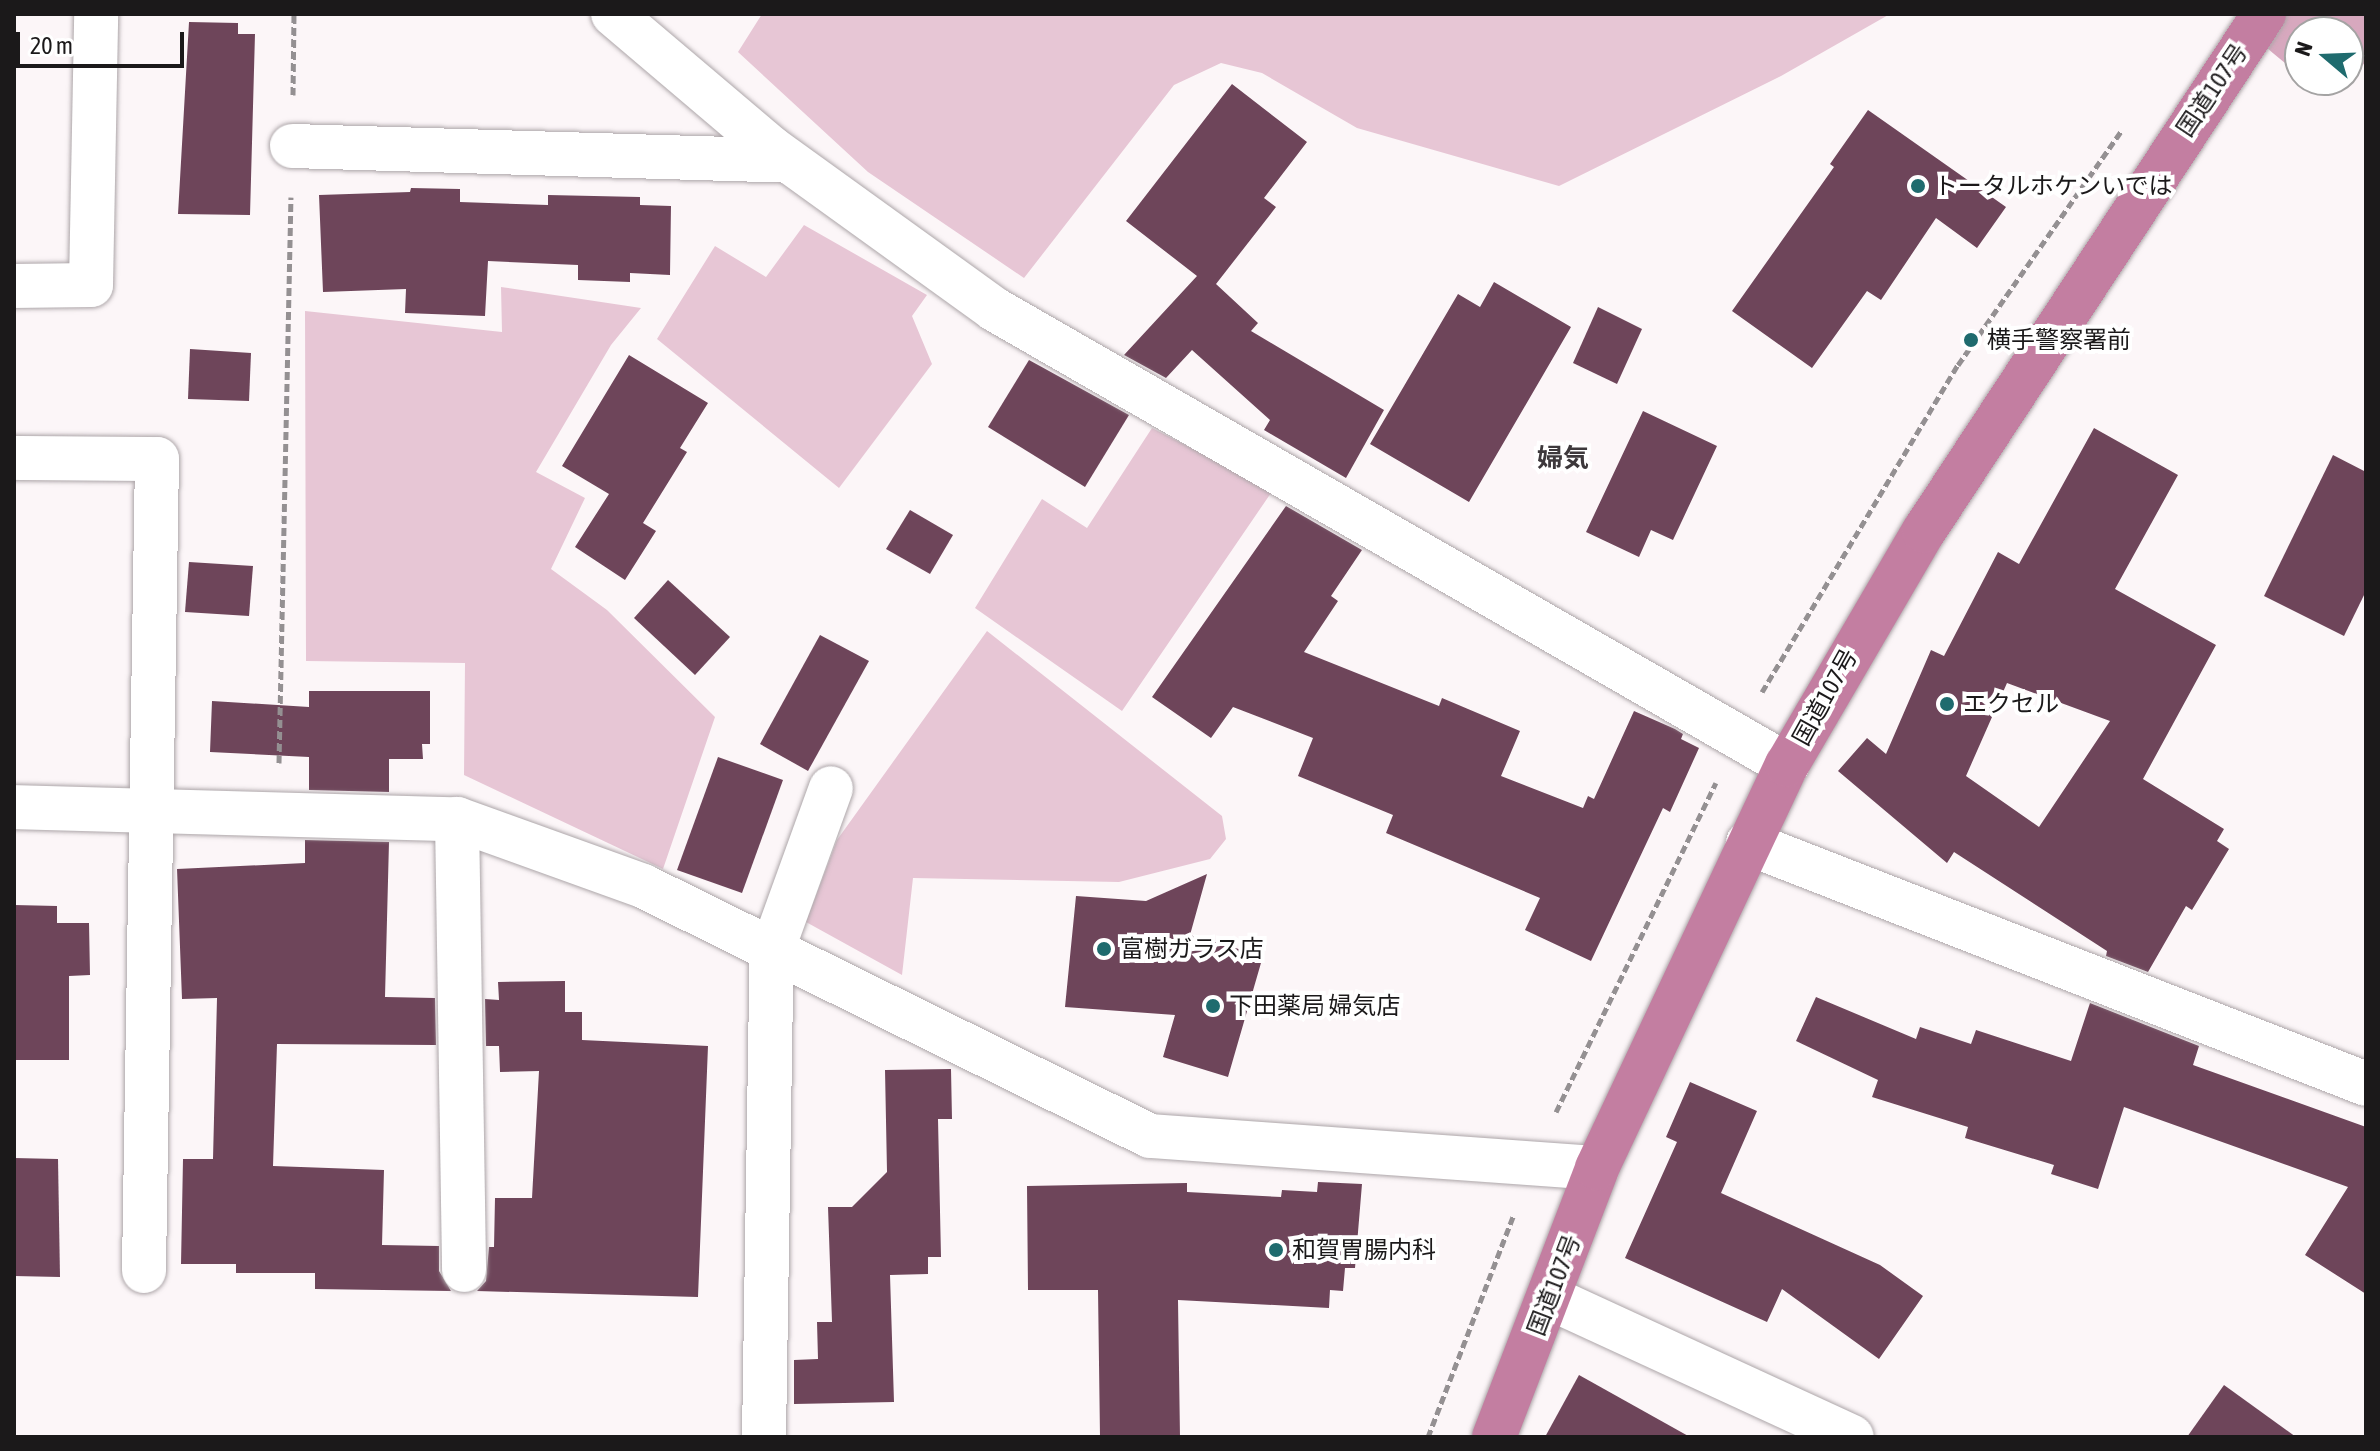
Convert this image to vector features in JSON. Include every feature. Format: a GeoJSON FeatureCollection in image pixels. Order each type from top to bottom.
{"type":"FeatureCollection","features":[{"type":"Feature","properties":{"kind":"highway","name":"国道107号"},"geometry":{"type":"LineString","coordinates":[[1494,1437],[1550,1298],[1597,1168],[1787,765],[1924,531],[2253,29]]}},
{"type":"Feature","properties":{"kind":"street"},"geometry":{"type":"LineString","coordinates":[[14,286],[91,285],[96,14]]}},
{"type":"Feature","properties":{"kind":"street"},"geometry":{"type":"LineString","coordinates":[[613,14],[787,161],[994,309],[1787,765]]}},
{"type":"Feature","properties":{"kind":"street"},"geometry":{"type":"LineString","coordinates":[[292,146],[787,161]]}},
{"type":"Feature","properties":{"kind":"street"},"geometry":{"type":"LineString","coordinates":[[14,458],[157,459],[154,809],[144,1271]]}},
{"type":"Feature","properties":{"kind":"street"},"geometry":{"type":"LineString","coordinates":[[764,1437],[772,951],[831,788]]}},
{"type":"Feature","properties":{"kind":"street"},"geometry":{"type":"LineString","coordinates":[[14,807],[457,819],[643,886],[1150,1136],[1597,1168]]}},
{"type":"Feature","properties":{"kind":"street"},"geometry":{"type":"LineString","coordinates":[[457,819],[464,1270]]}},
{"type":"Feature","properties":{"kind":"street"},"geometry":{"type":"LineString","coordinates":[[1748,843],[2366,1084]]}},
{"type":"Feature","properties":{"kind":"street"},"geometry":{"type":"LineString","coordinates":[[1550,1298],[1852,1437]]}},
{"type":"Feature","properties":{"kind":"path"},"geometry":{"type":"LineString","coordinates":[[278,812],[294,14]]}},
{"type":"Feature","properties":{"kind":"shaded area"},"geometry":{"type":"Polygon","coordinates":[[[762,14],[1890,14],[1781,76],[1559,186],[1357,128],[1262,73],[1221,63],[1174,85],[1024,278],[868,172],[738,52],[762,14]]]}},
{"type":"Feature","properties":{"kind":"shaded area"},"geometry":{"type":"Polygon","coordinates":[[[804,225],[927,295],[912,316],[932,364],[839,488],[657,339],[715,246],[766,277],[804,225]]]}},
{"type":"Feature","properties":{"kind":"shaded area"},"geometry":{"type":"Polygon","coordinates":[[[501,287],[641,308],[611,345],[536,472],[585,498],[551,569],[607,610],[715,717],[663,869],[464,775],[465,663],[306,661],[305,311],[502,332],[501,287]]]}},
{"type":"Feature","properties":{"kind":"shaded area"},"geometry":{"type":"Polygon","coordinates":[[[1152,428],[1273,490],[1122,711],[975,608],[1042,499],[1087,528],[1152,428]]]}},
{"type":"Feature","properties":{"kind":"shaded area"},"geometry":{"type":"Polygon","coordinates":[[[987,631],[1222,816],[1226,839],[1210,859],[1119,882],[913,878],[902,975],[806,922],[837,840],[987,631]]]}},
{"type":"Feature","properties":{"kind":"building"},"geometry":{"type":"Polygon","coordinates":[[[189,22],[238,23],[238,34],[255,34],[250,215],[178,214],[189,22]]]}},
{"type":"Feature","properties":{"kind":"building"},"geometry":{"type":"Polygon","coordinates":[[[1232,84],[1307,142],[1264,198],[1276,207],[1216,284],[1258,323],[1251,331],[1384,410],[1346,478],[1264,430],[1270,420],[1192,350],[1166,378],[1124,355],[1197,276],[1126,221],[1232,84]]]}},
{"type":"Feature","properties":{"kind":"building"},"geometry":{"type":"Polygon","coordinates":[[[1868,110],[2006,207],[1977,248],[1936,218],[1881,300],[1867,291],[1812,368],[1732,311],[1834,167],[1830,164],[1868,110]]]}},
{"type":"Feature","properties":{"kind":"building"},"geometry":{"type":"Polygon","coordinates":[[[411,188],[460,189],[460,202],[548,205],[548,195],[640,197],[640,205],[671,206],[670,275],[630,273],[630,282],[578,280],[578,265],[488,261],[485,316],[405,313],[406,289],[323,292],[319,195],[410,192],[411,188]]]}},
{"type":"Feature","properties":{"kind":"building"},"geometry":{"type":"Polygon","coordinates":[[[1494,282],[1571,327],[1469,502],[1370,444],[1458,294],[1480,307],[1494,282]]]}},
{"type":"Feature","properties":{"kind":"building"},"geometry":{"type":"Polygon","coordinates":[[[1598,307],[1642,329],[1617,384],[1573,363],[1598,307]]]}},
{"type":"Feature","properties":{"kind":"building"},"geometry":{"type":"Polygon","coordinates":[[[190,349],[251,353],[249,401],[188,399],[190,349]]]}},
{"type":"Feature","properties":{"kind":"building"},"geometry":{"type":"Polygon","coordinates":[[[629,355],[708,403],[680,448],[687,452],[643,523],[656,531],[625,580],[575,547],[609,494],[562,466],[629,355]]]}},
{"type":"Feature","properties":{"kind":"building"},"geometry":{"type":"Polygon","coordinates":[[[1029,360],[1129,415],[1085,487],[988,427],[1029,360]]]}},
{"type":"Feature","properties":{"kind":"building"},"geometry":{"type":"Polygon","coordinates":[[[1643,411],[1717,446],[1673,540],[1651,530],[1639,557],[1586,532],[1643,411]]]}},
{"type":"Feature","properties":{"kind":"building"},"geometry":{"type":"Polygon","coordinates":[[[2094,428],[2178,475],[2115,589],[2216,645],[2143,779],[2224,829],[2217,841],[2229,849],[2192,910],[2186,906],[2148,972],[2106,956],[2107,951],[1954,852],[1947,863],[1838,771],[1867,738],[1886,754],[1931,650],[1944,656],[1998,552],[2019,564],[2094,428]],[[2007,683],[1966,776],[2039,827],[2110,721],[2007,683]]]}},
{"type":"Feature","properties":{"kind":"building"},"geometry":{"type":"Polygon","coordinates":[[[2333,455],[2366,472],[2366,591],[2344,636],[2264,596],[2333,455]]]}},
{"type":"Feature","properties":{"kind":"building"},"geometry":{"type":"Polygon","coordinates":[[[1286,506],[1362,550],[1331,596],[1338,601],[1304,652],[1439,706],[1442,698],[1520,731],[1501,776],[1583,808],[1588,796],[1594,799],[1634,711],[1675,729],[1683,734],[1681,739],[1699,748],[1670,812],[1663,808],[1591,961],[1525,930],[1540,898],[1386,833],[1393,815],[1298,776],[1313,738],[1233,707],[1211,738],[1152,697],[1286,506]]]}},
{"type":"Feature","properties":{"kind":"building"},"geometry":{"type":"Polygon","coordinates":[[[910,510],[953,535],[930,574],[886,549],[910,510]]]}},
{"type":"Feature","properties":{"kind":"building"},"geometry":{"type":"Polygon","coordinates":[[[189,562],[253,566],[249,616],[185,612],[189,562]]]}},
{"type":"Feature","properties":{"kind":"building"},"geometry":{"type":"Polygon","coordinates":[[[668,580],[730,637],[695,675],[634,618],[668,580]]]}},
{"type":"Feature","properties":{"kind":"building"},"geometry":{"type":"Polygon","coordinates":[[[820,635],[869,661],[808,771],[760,744],[820,635]]]}},
{"type":"Feature","properties":{"kind":"building"},"geometry":{"type":"Polygon","coordinates":[[[309,691],[430,691],[430,744],[422,744],[423,759],[389,759],[389,792],[309,790],[309,757],[210,752],[212,701],[309,707],[309,691]]]}},
{"type":"Feature","properties":{"kind":"building"},"geometry":{"type":"Polygon","coordinates":[[[718,757],[783,780],[742,893],[677,870],[718,757]]]}},
{"type":"Feature","properties":{"kind":"building"},"geometry":{"type":"Polygon","coordinates":[[[305,840],[389,842],[385,997],[435,998],[436,1045],[277,1044],[273,1166],[384,1170],[382,1245],[439,1246],[439,1271],[451,1291],[315,1289],[315,1273],[236,1273],[236,1264],[181,1264],[183,1159],[213,1159],[217,998],[182,999],[177,869],[305,863],[305,840]]]}},
{"type":"Feature","properties":{"kind":"building"},"geometry":{"type":"Polygon","coordinates":[[[1207,874],[1190,935],[1263,956],[1228,1077],[1163,1057],[1175,1015],[1065,1007],[1076,896],[1146,901],[1207,874]]]}},
{"type":"Feature","properties":{"kind":"building"},"geometry":{"type":"Polygon","coordinates":[[[14,905],[57,906],[57,923],[89,923],[90,975],[69,976],[69,1060],[14,1060],[14,905]]]}},
{"type":"Feature","properties":{"kind":"building"},"geometry":{"type":"Polygon","coordinates":[[[565,981],[565,1012],[582,1012],[582,1040],[708,1046],[698,1297],[477,1291],[486,1281],[489,1247],[494,1247],[495,1198],[532,1198],[539,1071],[500,1072],[499,1046],[486,1046],[485,999],[499,1000],[498,982],[565,981]]]}},
{"type":"Feature","properties":{"kind":"building"},"geometry":{"type":"Polygon","coordinates":[[[1816,997],[1916,1039],[1920,1027],[1971,1044],[1976,1030],[2071,1061],[2090,1003],[2199,1046],[2193,1065],[2366,1127],[2366,1294],[2305,1255],[2348,1187],[2124,1107],[2098,1189],[2051,1174],[2054,1165],[1965,1138],[1968,1127],[1872,1097],[1878,1080],[1796,1041],[1816,997]]]}},
{"type":"Feature","properties":{"kind":"building"},"geometry":{"type":"Polygon","coordinates":[[[951,1069],[952,1119],[938,1119],[941,1257],[928,1257],[928,1274],[890,1275],[894,1402],[794,1404],[794,1360],[818,1359],[817,1322],[832,1322],[828,1207],[852,1207],[887,1172],[885,1070],[951,1069]]]}},
{"type":"Feature","properties":{"kind":"building"},"geometry":{"type":"Polygon","coordinates":[[[1690,1082],[1757,1111],[1721,1193],[1880,1265],[1923,1296],[1879,1359],[1782,1289],[1767,1322],[1625,1258],[1677,1142],[1666,1137],[1690,1082]]]}},
{"type":"Feature","properties":{"kind":"building"},"geometry":{"type":"Polygon","coordinates":[[[14,1158],[58,1159],[60,1277],[14,1276],[14,1158]]]}},
{"type":"Feature","properties":{"kind":"building"},"geometry":{"type":"Polygon","coordinates":[[[1318,1182],[1362,1184],[1355,1268],[1345,1268],[1343,1291],[1330,1290],[1329,1308],[1178,1300],[1180,1437],[1100,1437],[1098,1290],[1028,1290],[1027,1186],[1187,1183],[1187,1192],[1281,1197],[1282,1190],[1317,1192],[1318,1182]]]}},
{"type":"Feature","properties":{"kind":"building"},"geometry":{"type":"Polygon","coordinates":[[[1579,1375],[1690,1437],[1545,1437],[1579,1375]]]}},
{"type":"Feature","properties":{"kind":"building"},"geometry":{"type":"Polygon","coordinates":[[[2224,1385],[2296,1437],[2187,1437],[2224,1385]]]}},
{"type":"Feature","properties":{"kind":"place","name":"トータルホケンいでは"},"geometry":{"type":"Point","coordinates":[1918,186]}},
{"type":"Feature","properties":{"kind":"place","name":"横手警察署前"},"geometry":{"type":"Point","coordinates":[1971,340]}},
{"type":"Feature","properties":{"kind":"place","name":"エクセル"},"geometry":{"type":"Point","coordinates":[1947,704]}},
{"type":"Feature","properties":{"kind":"place","name":"富樹ガラス店"},"geometry":{"type":"Point","coordinates":[1104,949]}},
{"type":"Feature","properties":{"kind":"place","name":"下田薬局 婦気店"},"geometry":{"type":"Point","coordinates":[1213,1006]}},
{"type":"Feature","properties":{"kind":"place","name":"和賀胃腸内科"},"geometry":{"type":"Point","coordinates":[1276,1250]}},
{"type":"Feature","properties":{"kind":"district","name":"婦気"},"geometry":{"type":"Point","coordinates":[1563,459]}}]}
